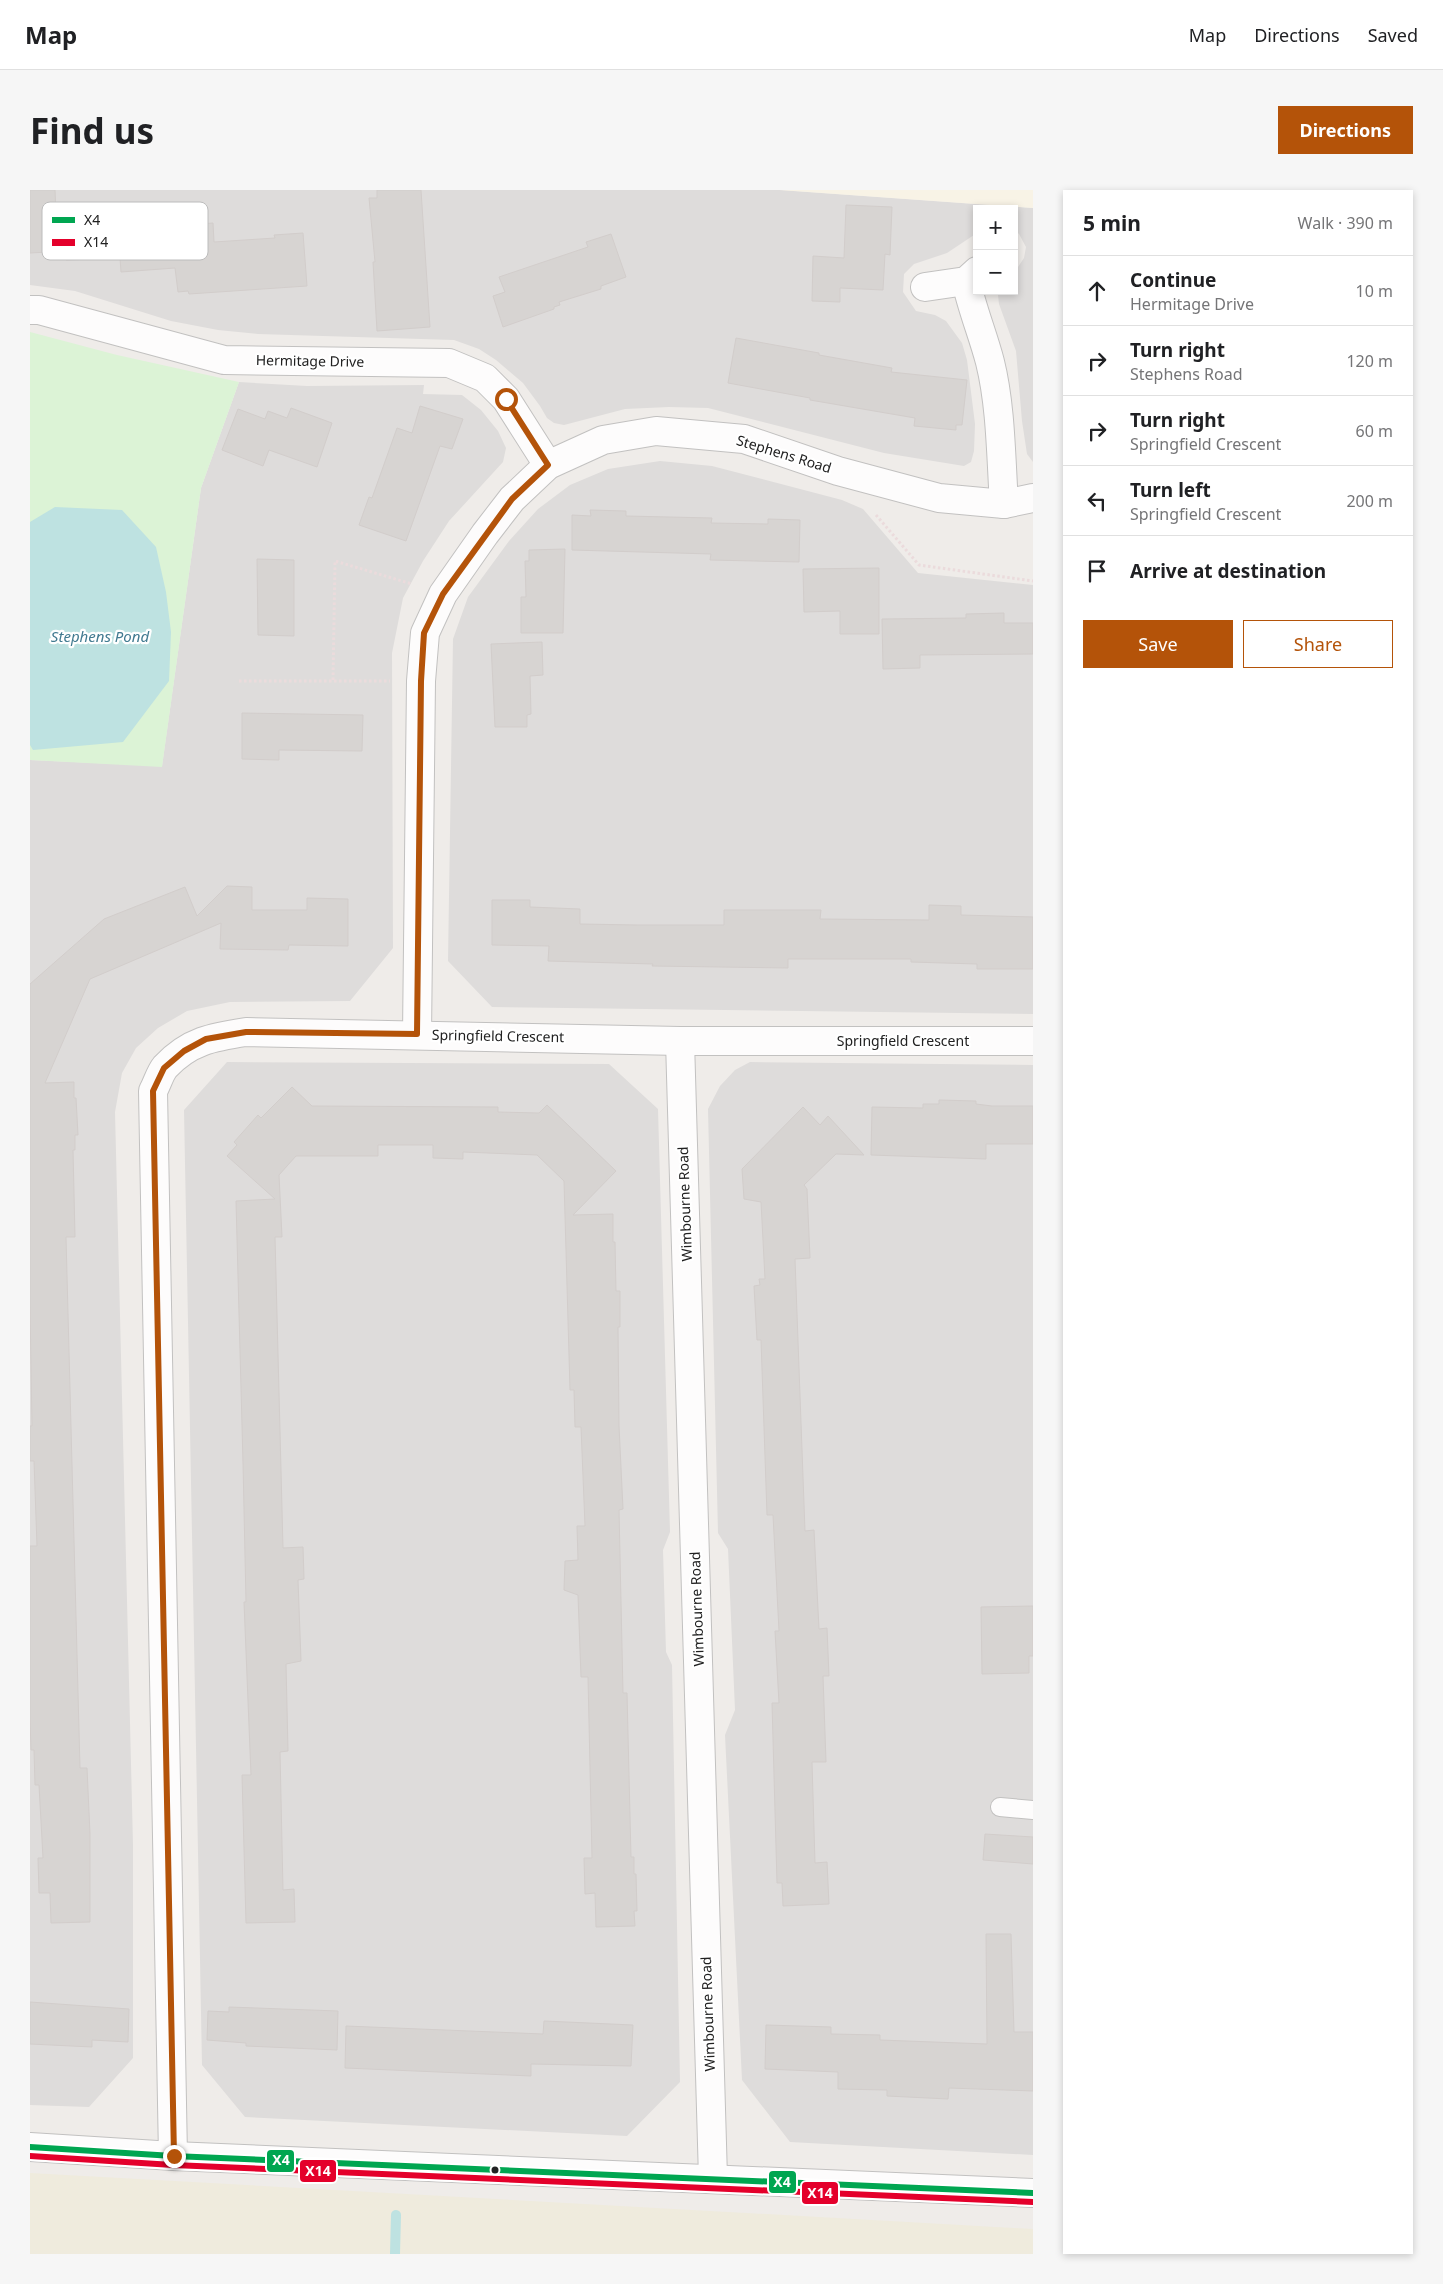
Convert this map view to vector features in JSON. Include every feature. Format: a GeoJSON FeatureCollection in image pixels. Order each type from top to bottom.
{"type":"FeatureCollection","features":[{"type":"Feature","properties":{"kind":"street"},"geometry":{"type":"LineString","coordinates":[[925,287],[971,276],[974,313],[990,362],[1000,437],[1004,504]]}},
{"type":"Feature","properties":{"kind":"street","name":"Hermitage Drive"},"geometry":{"type":"LineString","coordinates":[[30,310],[39,310],[224,360],[449,363],[485,378],[506,399],[548,465]]}},
{"type":"Feature","properties":{"kind":"street","name":"Stephens Road"},"geometry":{"type":"LineString","coordinates":[[417,1034],[421,681],[424,633],[443,594],[512,499],[548,465],[604,440],[656,431],[744,439],[838,471],[939,498],[1004,504],[1033,498]]}},
{"type":"Feature","properties":{"kind":"street","name":"Springfield Crescent"},"geometry":{"type":"LineString","coordinates":[[174,2156],[153,1091],[164,1068],[184,1051],[206,1039],[246,1032],[417,1034],[680,1041],[1033,1041]]}},
{"type":"Feature","properties":{"kind":"street","name":"Wimbourne Road"},"geometry":{"type":"LineString","coordinates":[[680,1041],[712,2178]]}},
{"type":"Feature","properties":{"kind":"street"},"geometry":{"type":"LineString","coordinates":[[30,2147],[174,2156],[1033,2192]]}},
{"type":"Feature","properties":{"kind":"lane"},"geometry":{"type":"LineString","coordinates":[[1000,1808],[1033,1810]]}},
{"type":"Feature","properties":{"kind":"path"},"geometry":{"type":"LineString","coordinates":[[875,514],[919,565],[1033,581]]}},
{"type":"Feature","properties":{"kind":"path"},"geometry":{"type":"LineString","coordinates":[[333,680],[335,561],[443,594]]}},
{"type":"Feature","properties":{"kind":"path"},"geometry":{"type":"LineString","coordinates":[[239,682],[421,681]]}},
{"type":"Feature","properties":{"kind":"shaded area"},"geometry":{"type":"Polygon","coordinates":[[[30,190],[780,190],[991,205],[973,205],[973,236],[947,253],[914,264],[904,274],[903,292],[916,311],[935,315],[946,321],[962,343],[967,360],[975,424],[974,451],[971,462],[964,466],[884,453],[708,408],[625,409],[564,425],[554,423],[547,418],[523,383],[496,360],[479,349],[454,340],[258,334],[218,330],[171,321],[75,291],[30,285],[30,190]]]}},
{"type":"Feature","properties":{"kind":"shaded area"},"geometry":{"type":"Polygon","coordinates":[[[780,190],[1033,190],[1033,208],[1018,207],[1018,205],[991,205],[780,190]]]}},
{"type":"Feature","properties":{"kind":"shaded area"},"geometry":{"type":"Polygon","coordinates":[[[1018,207],[1033,208],[1033,462],[1027,454],[1016,351],[999,304],[998,295],[1018,295],[1018,267],[1024,258],[1026,247],[1019,234],[1018,207]]]}},
{"type":"Feature","properties":{"kind":"shaded area"},"geometry":{"type":"Polygon","coordinates":[[[239,382],[307,386],[424,385],[423,394],[462,395],[481,410],[498,431],[506,448],[503,462],[449,521],[423,561],[403,598],[392,653],[393,948],[350,1001],[230,1002],[187,1011],[158,1028],[136,1048],[122,1073],[115,1112],[133,1845],[133,2058],[89,2107],[30,2105],[30,760],[162,766],[201,488],[239,382]]]}},
{"type":"Feature","properties":{"kind":"shaded area"},"geometry":{"type":"Polygon","coordinates":[[[660,461],[712,466],[842,500],[863,509],[918,573],[1033,585],[1033,1014],[492,1007],[448,961],[453,639],[468,597],[509,541],[538,509],[570,485],[608,469],[660,461]]]}},
{"type":"Feature","properties":{"kind":"shaded area"},"geometry":{"type":"Polygon","coordinates":[[[227,1062],[609,1064],[658,1109],[670,1532],[663,1550],[666,1652],[672,1665],[680,2082],[627,2136],[245,2117],[202,2065],[184,1110],[227,1062]]]}},
{"type":"Feature","properties":{"kind":"shaded area"},"geometry":{"type":"Polygon","coordinates":[[[750,1062],[1033,1065],[1033,2155],[790,2142],[742,2080],[725,1735],[735,1710],[728,1549],[718,1533],[708,1109],[720,1086],[735,1070],[750,1062]]]}},
{"type":"Feature","properties":{"kind":"shaded area"},"geometry":{"type":"Polygon","coordinates":[[[30,2173],[1033,2229],[1033,2254],[30,2254],[30,2173]]]}},
{"type":"Feature","properties":{"kind":"green space"},"geometry":{"type":"Polygon","coordinates":[[[30,332],[117,355],[239,382],[201,488],[162,767],[30,760],[30,332]]]}},
{"type":"Feature","properties":{"kind":"water","name":"Stephens Pond"},"geometry":{"type":"Polygon","coordinates":[[[55,507],[122,510],[156,547],[166,592],[171,632],[169,681],[123,742],[33,750],[30,745],[30,522],[55,507]]]}},
{"type":"Feature","properties":{"kind":"building"},"geometry":{"type":"Polygon","coordinates":[[[30,190],[55,190],[56,202],[42,202],[42,252],[30,253],[30,190]]]}},
{"type":"Feature","properties":{"kind":"building"},"geometry":{"type":"Polygon","coordinates":[[[377,190],[421,190],[430,327],[377,331],[373,262],[375,262],[369,198],[377,198],[377,190]]]}},
{"type":"Feature","properties":{"kind":"building"},"geometry":{"type":"Polygon","coordinates":[[[846,205],[892,207],[890,255],[885,254],[883,290],[840,288],[840,302],[812,301],[813,256],[844,258],[846,205]]]}},
{"type":"Feature","properties":{"kind":"building"},"geometry":{"type":"Polygon","coordinates":[[[208,223],[213,223],[214,242],[275,238],[274,235],[303,233],[307,286],[189,294],[188,291],[178,292],[175,268],[121,272],[120,260],[208,260],[208,223]]]}},
{"type":"Feature","properties":{"kind":"building"},"geometry":{"type":"Polygon","coordinates":[[[611,234],[626,277],[601,286],[601,289],[559,302],[560,305],[554,307],[554,309],[503,327],[493,296],[505,292],[499,277],[588,247],[586,242],[611,234]]]}},
{"type":"Feature","properties":{"kind":"building"},"geometry":{"type":"Polygon","coordinates":[[[736,338],[892,368],[891,372],[967,380],[962,425],[956,425],[956,430],[914,426],[915,418],[810,400],[810,398],[728,383],[736,338]]]}},
{"type":"Feature","properties":{"kind":"building"},"geometry":{"type":"Polygon","coordinates":[[[420,406],[463,419],[452,449],[440,446],[406,541],[359,525],[369,497],[372,498],[397,428],[412,433],[420,406]]]}},
{"type":"Feature","properties":{"kind":"building"},"geometry":{"type":"Polygon","coordinates":[[[291,408],[332,423],[317,467],[269,450],[263,466],[222,450],[238,409],[265,419],[268,411],[287,418],[291,408]]]}},
{"type":"Feature","properties":{"kind":"building"},"geometry":{"type":"Polygon","coordinates":[[[590,510],[626,511],[626,516],[712,518],[711,523],[768,524],[768,519],[800,520],[799,562],[710,560],[711,554],[572,550],[572,515],[591,516],[590,510]]]}},
{"type":"Feature","properties":{"kind":"building"},"geometry":{"type":"Polygon","coordinates":[[[565,549],[563,633],[521,633],[521,597],[526,597],[525,561],[529,561],[529,550],[565,549]]]}},
{"type":"Feature","properties":{"kind":"building"},"geometry":{"type":"Polygon","coordinates":[[[257,559],[294,560],[294,636],[258,635],[257,559]]]}},
{"type":"Feature","properties":{"kind":"building"},"geometry":{"type":"Polygon","coordinates":[[[879,568],[879,634],[840,634],[840,611],[804,612],[803,569],[879,568]]]}},
{"type":"Feature","properties":{"kind":"building"},"geometry":{"type":"Polygon","coordinates":[[[1004,613],[1004,623],[1033,623],[1033,654],[920,655],[920,668],[883,669],[882,619],[966,618],[966,614],[1004,613]]]}},
{"type":"Feature","properties":{"kind":"building"},"geometry":{"type":"Polygon","coordinates":[[[542,642],[543,675],[530,676],[531,714],[527,715],[527,727],[495,727],[491,644],[542,642]]]}},
{"type":"Feature","properties":{"kind":"building"},"geometry":{"type":"Polygon","coordinates":[[[242,713],[363,715],[362,751],[279,750],[279,760],[242,759],[242,713]]]}},
{"type":"Feature","properties":{"kind":"building"},"geometry":{"type":"Polygon","coordinates":[[[227,886],[252,887],[252,910],[307,910],[307,898],[348,899],[348,946],[289,945],[288,950],[220,949],[221,923],[90,979],[45,1083],[74,1082],[74,1098],[76,1098],[78,1135],[75,1135],[75,1150],[73,1150],[75,1237],[66,1237],[80,1768],[87,1768],[90,1834],[90,1922],[51,1923],[50,1893],[39,1893],[38,1858],[43,1858],[39,1785],[35,1785],[34,1750],[31,1750],[30,1720],[30,1546],[37,1546],[34,1461],[30,1461],[30,1426],[32,1426],[30,984],[104,919],[185,887],[197,916],[227,886]]]}},
{"type":"Feature","properties":{"kind":"building"},"geometry":{"type":"Polygon","coordinates":[[[492,900],[530,900],[530,907],[580,909],[580,924],[637,925],[724,925],[724,910],[821,910],[820,919],[929,920],[929,905],[961,906],[961,915],[1033,917],[1033,969],[977,969],[977,964],[911,962],[911,959],[788,959],[788,968],[652,966],[653,964],[548,961],[549,946],[492,945],[492,900]]]}},
{"type":"Feature","properties":{"kind":"building"},"geometry":{"type":"Polygon","coordinates":[[[292,1087],[312,1106],[498,1107],[498,1112],[539,1113],[547,1105],[616,1171],[573,1215],[613,1214],[616,1291],[620,1291],[620,1327],[618,1327],[619,1426],[623,1509],[619,1510],[623,1693],[627,1693],[631,1857],[634,1857],[634,1874],[636,1874],[637,1911],[634,1911],[635,1926],[596,1927],[595,1893],[585,1894],[584,1858],[592,1858],[588,1677],[581,1677],[578,1595],[564,1590],[565,1561],[578,1560],[577,1526],[585,1526],[581,1427],[575,1427],[574,1390],[570,1390],[564,1181],[537,1155],[463,1152],[463,1159],[433,1158],[433,1145],[378,1145],[378,1156],[296,1156],[279,1175],[282,1237],[275,1237],[283,1548],[303,1547],[304,1579],[298,1580],[301,1661],[286,1664],[288,1751],[280,1752],[283,1890],[294,1889],[295,1922],[246,1923],[242,1775],[251,1775],[244,1602],[246,1602],[236,1201],[275,1199],[227,1156],[237,1145],[234,1142],[258,1115],[261,1118],[292,1087]]]}},
{"type":"Feature","properties":{"kind":"building"},"geometry":{"type":"Polygon","coordinates":[[[939,1100],[976,1101],[976,1104],[992,1106],[1033,1106],[1033,1144],[986,1144],[986,1159],[871,1155],[872,1107],[923,1108],[923,1104],[939,1104],[939,1100]]]}},
{"type":"Feature","properties":{"kind":"building"},"geometry":{"type":"Polygon","coordinates":[[[803,1107],[820,1125],[828,1116],[864,1155],[836,1154],[804,1185],[807,1189],[810,1258],[795,1259],[805,1531],[814,1530],[819,1629],[827,1628],[829,1676],[823,1676],[826,1762],[812,1762],[815,1863],[827,1862],[829,1904],[783,1906],[782,1883],[777,1883],[772,1703],[779,1703],[775,1631],[779,1631],[773,1515],[767,1515],[761,1340],[757,1340],[754,1286],[760,1285],[759,1279],[765,1279],[761,1202],[744,1199],[742,1169],[803,1107]]]}},
{"type":"Feature","properties":{"kind":"building"},"geometry":{"type":"Polygon","coordinates":[[[1033,1606],[1033,1656],[1029,1656],[1029,1673],[982,1674],[981,1607],[1033,1606]]]}},
{"type":"Feature","properties":{"kind":"building"},"geometry":{"type":"Polygon","coordinates":[[[985,1834],[1033,1837],[1033,1864],[983,1860],[985,1834]]]}},
{"type":"Feature","properties":{"kind":"building"},"geometry":{"type":"Polygon","coordinates":[[[986,1934],[1011,1934],[1014,2032],[1033,2032],[1033,2091],[949,2088],[948,2099],[887,2096],[887,2090],[838,2089],[838,2072],[765,2069],[766,2025],[831,2027],[831,2034],[880,2035],[880,2040],[987,2044],[986,1934]]]}},
{"type":"Feature","properties":{"kind":"building"},"geometry":{"type":"Polygon","coordinates":[[[30,2002],[129,2009],[128,2042],[92,2040],[92,2047],[30,2044],[30,2002]]]}},
{"type":"Feature","properties":{"kind":"building"},"geometry":{"type":"Polygon","coordinates":[[[229,2007],[338,2011],[337,2050],[246,2046],[246,2043],[207,2040],[208,2011],[229,2012],[229,2007]]]}},
{"type":"Feature","properties":{"kind":"building"},"geometry":{"type":"Polygon","coordinates":[[[544,2021],[633,2025],[631,2066],[531,2064],[531,2076],[345,2068],[346,2026],[543,2034],[544,2021]]]}},
{"type":"Feature","properties":{"kind":"waterway"},"geometry":{"type":"LineString","coordinates":[[395,2254],[396,2215]]}},
{"type":"Feature","properties":{"kind":"transit line","name":"X4"},"geometry":{"type":"LineString","coordinates":[[30,2147],[173,2156],[1033,2193]]}},
{"type":"Feature","properties":{"kind":"transit line","name":"X14"},"geometry":{"type":"LineString","coordinates":[[30,2156],[173,2165],[1033,2202]]}},
{"type":"Feature","properties":{"kind":"route"},"geometry":{"type":"LineString","coordinates":[[174,2156],[153,1091],[164,1068],[184,1051],[206,1039],[246,1032],[417,1034],[421,681],[424,633],[443,594],[485,534],[512,499],[548,465],[506,399]]}}]}
